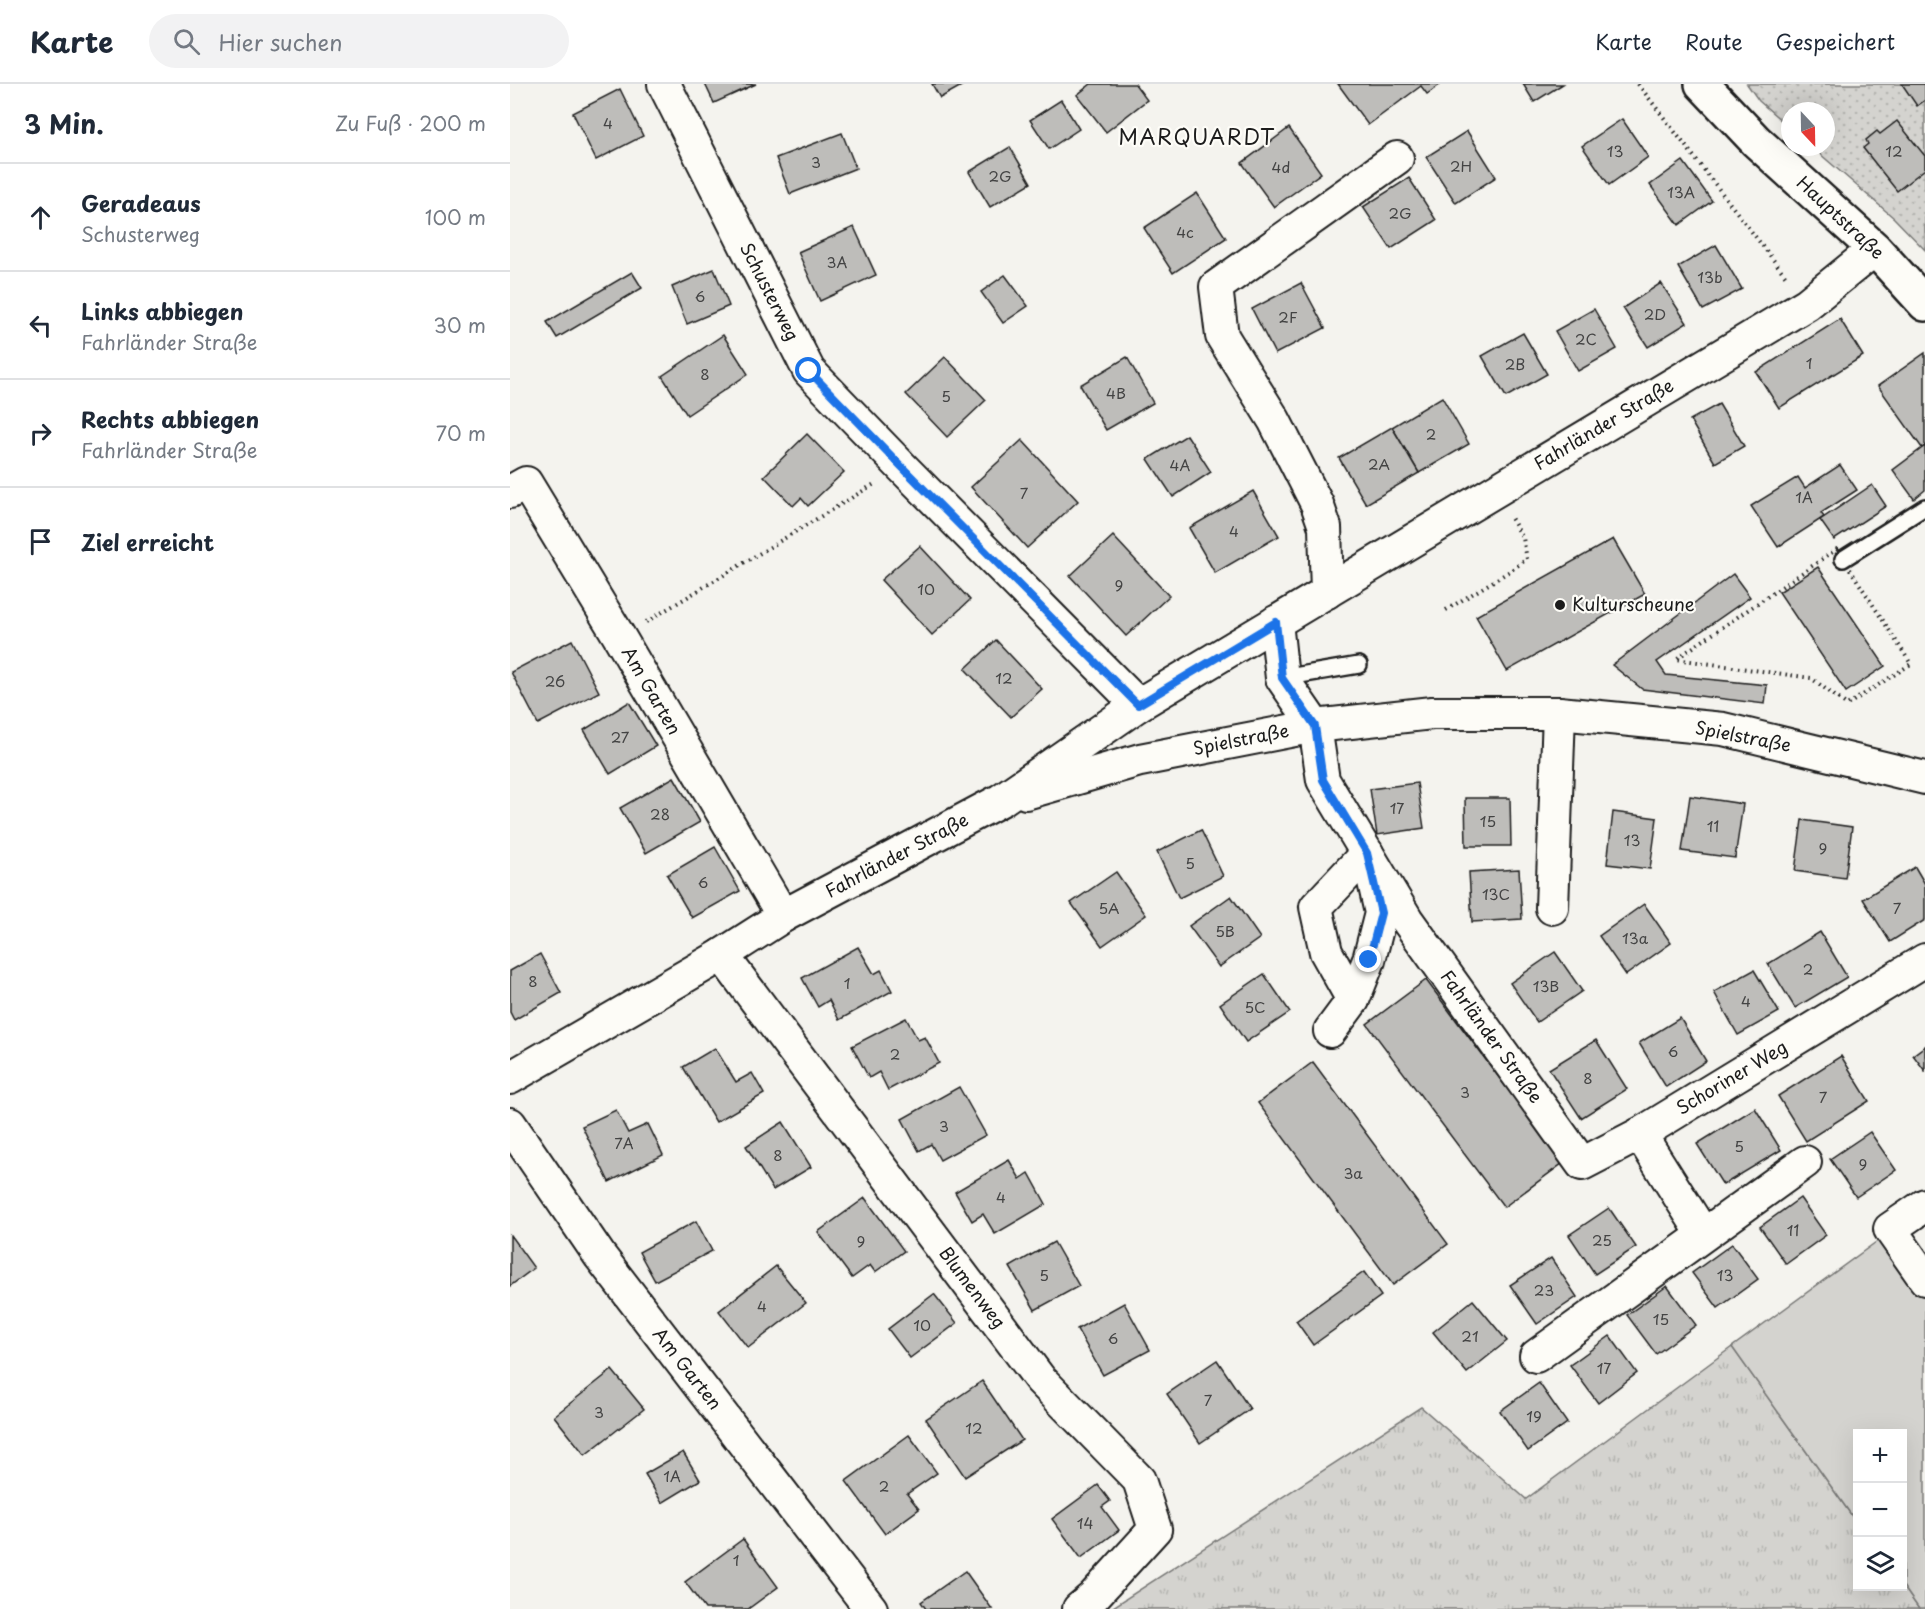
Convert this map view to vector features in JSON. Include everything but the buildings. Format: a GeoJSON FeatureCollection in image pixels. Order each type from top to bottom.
{"type":"FeatureCollection","features":[{"type":"Feature","properties":{"kind":"street","name":"Schusterweg"},"geometry":{"type":"LineString","coordinates":[[664,84],[809,371],[1138,705]]}},
{"type":"Feature","properties":{"kind":"street","name":"Hauptstraße"},"geometry":{"type":"LineString","coordinates":[[1702,84],[1756,141],[1875,249],[1925,304]]}},
{"type":"Feature","properties":{"kind":"street"},"geometry":{"type":"LineString","coordinates":[[1327,592],[1325,527],[1317,504],[1274,420],[1222,336],[1216,287],[1397,158]]}},
{"type":"Feature","properties":{"kind":"street","name":"Fahrländer Straße"},"geometry":{"type":"LineString","coordinates":[[510,1078],[722,955],[783,916],[1001,800],[1138,705],[1807,304],[1875,249]]}},
{"type":"Feature","properties":{"kind":"street","name":"Am Garten"},"geometry":{"type":"LineString","coordinates":[[510,492],[526,483],[783,916]]}},
{"type":"Feature","properties":{"kind":"street","name":"Fahrländer Straße"},"geometry":{"type":"LineString","coordinates":[[1276,622],[1282,678],[1315,726],[1323,780],[1407,920],[1582,1164],[1640,1134]]}},
{"type":"Feature","properties":{"kind":"street","name":"Spielstraße"},"geometry":{"type":"LineString","coordinates":[[1001,800],[1140,760],[1315,726],[1432,712],[1559,713],[1723,729],[1925,778]]}},
{"type":"Feature","properties":{"kind":"street"},"geometry":{"type":"LineString","coordinates":[[1552,908],[1559,713]]}},
{"type":"Feature","properties":{"kind":"street","name":"Fahrländer Straße"},"geometry":{"type":"LineString","coordinates":[[1330,1031],[1353,1000],[1369,960],[1381,913],[1367,853]]}},
{"type":"Feature","properties":{"kind":"street"},"geometry":{"type":"LineString","coordinates":[[1353,1000],[1326,951],[1316,907],[1367,853]]}},
{"type":"Feature","properties":{"kind":"street","name":"Blumenweg"},"geometry":{"type":"LineString","coordinates":[[722,955],[1040,1379],[1139,1480],[1155,1529],[1093,1598],[1079,1609]]}},
{"type":"Feature","properties":{"kind":"street","name":"Schoriner Weg"},"geometry":{"type":"LineString","coordinates":[[1640,1134],[1925,960]]}},
{"type":"Feature","properties":{"kind":"street","name":"Am Garten"},"geometry":{"type":"LineString","coordinates":[[510,1124],[600,1256],[871,1609]]}},
{"type":"Feature","properties":{"kind":"street"},"geometry":{"type":"LineString","coordinates":[[1640,1134],[1703,1234]]}},
{"type":"Feature","properties":{"kind":"street"},"geometry":{"type":"LineString","coordinates":[[1536,1356],[1805,1162]]}},
{"type":"Feature","properties":{"kind":"street"},"geometry":{"type":"LineString","coordinates":[[1925,1205],[1890,1229],[1925,1279]]}},
{"type":"Feature","properties":{"kind":"lane"},"geometry":{"type":"LineString","coordinates":[[1843,559],[1925,507]]}},
{"type":"Feature","properties":{"kind":"lane"},"geometry":{"type":"LineString","coordinates":[[1282,678],[1359,665]]}},
{"type":"Feature","properties":{"kind":"path"},"geometry":{"type":"LineString","coordinates":[[1638,84],[1807,304]]}},
{"type":"Feature","properties":{"kind":"path"},"geometry":{"type":"LineString","coordinates":[[620,638],[902,467]]}},
{"type":"Feature","properties":{"kind":"path"},"geometry":{"type":"LineString","coordinates":[[1446,610],[1527,559],[1523,538],[1495,491]]}},
{"type":"Feature","properties":{"kind":"path"},"geometry":{"type":"LineString","coordinates":[[1837,549],[1843,559],[1911,664],[1847,705],[1811,678],[1676,659],[1837,549]]}},
{"type":"Feature","properties":{"kind":"green space"},"geometry":{"type":"Polygon","coordinates":[[[1747,84],[1925,84],[1925,250],[1894,218],[1822,156],[1835,156],[1835,102],[1781,102],[1781,120],[1759,101],[1747,84]]]}},
{"type":"Feature","properties":{"kind":"green space"},"geometry":{"type":"Polygon","coordinates":[[[1883,1237],[1925,1293],[1925,1609],[1919,1609],[1906,1591],[1907,1429],[1853,1429],[1853,1517],[1732,1347],[1883,1237]]]}},
{"type":"Feature","properties":{"kind":"green space"},"geometry":{"type":"Polygon","coordinates":[[[1732,1347],[1853,1517],[1853,1591],[1906,1591],[1919,1609],[1110,1609],[1421,1407],[1526,1499],[1732,1347]]]}},
{"type":"Feature","properties":{"kind":"place","name":"Kulturscheune"},"geometry":{"type":"Point","coordinates":[1560,605]}},
{"type":"Feature","properties":{"kind":"district","name":"MARQUARDT"},"geometry":{"type":"Point","coordinates":[1197,138]}},
{"type":"Feature","properties":{"kind":"route"},"geometry":{"type":"LineString","coordinates":[[809,371],[1138,705],[1276,622],[1282,678],[1315,726],[1323,780],[1367,853],[1381,913],[1369,960]]}}]}
